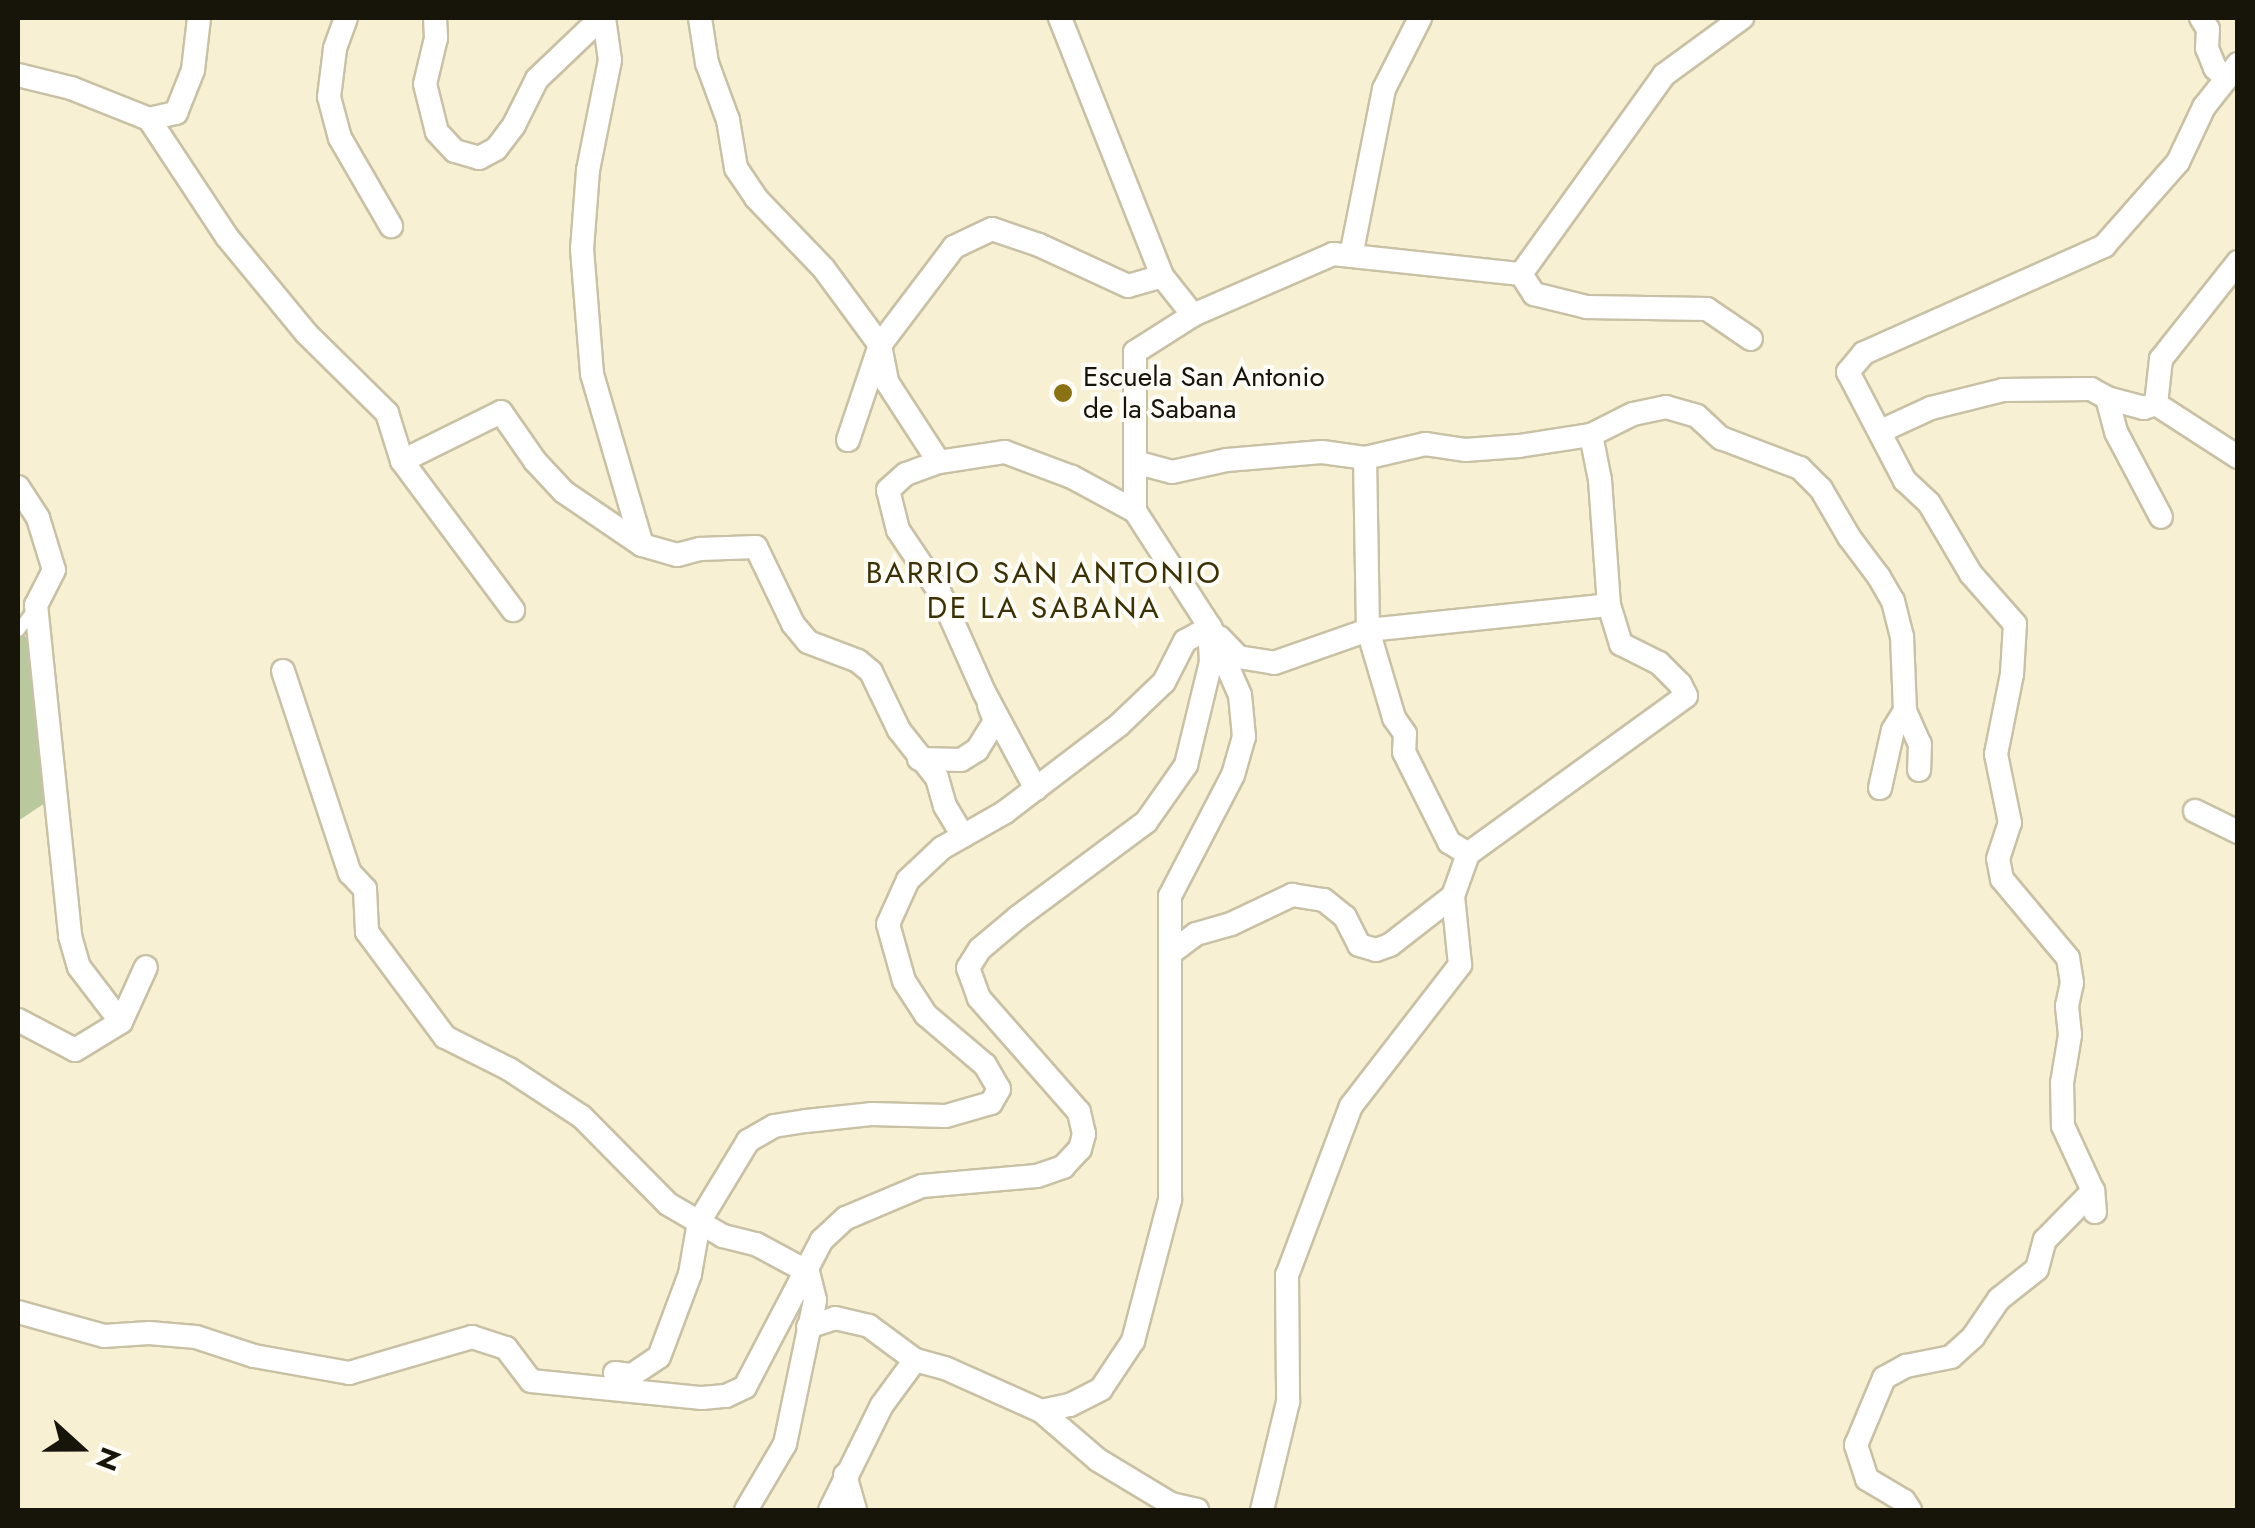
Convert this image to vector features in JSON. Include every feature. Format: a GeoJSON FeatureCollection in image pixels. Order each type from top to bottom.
{"type":"FeatureCollection","features":[{"type":"Feature","properties":{"kind":"street"},"geometry":{"type":"LineString","coordinates":[[18,75],[71,88],[149,119],[176,113],[193,70],[200,18]]}},
{"type":"Feature","properties":{"kind":"street"},"geometry":{"type":"LineString","coordinates":[[346,18],[328,97],[340,138],[391,226]]}},
{"type":"Feature","properties":{"kind":"street"},"geometry":{"type":"LineString","coordinates":[[435,18],[436,38],[425,84],[433,120],[437,132],[455,151],[479,158],[496,149],[514,125],[537,79],[602,18]]}},
{"type":"Feature","properties":{"kind":"street"},"geometry":{"type":"LineString","coordinates":[[602,18],[610,60],[606,100],[588,170],[584,266],[592,374],[642,545]]}},
{"type":"Feature","properties":{"kind":"street"},"geometry":{"type":"LineString","coordinates":[[700,18],[707,63],[728,120],[736,168],[756,198],[824,269],[880,344],[888,382],[939,462]]}},
{"type":"Feature","properties":{"kind":"street"},"geometry":{"type":"LineString","coordinates":[[1060,18],[1162,276],[1192,315]]}},
{"type":"Feature","properties":{"kind":"street"},"geometry":{"type":"LineString","coordinates":[[1350,256],[1384,89],[1420,18]]}},
{"type":"Feature","properties":{"kind":"street"},"geometry":{"type":"LineString","coordinates":[[1910,1510],[1904,1501],[1867,1480],[1856,1445],[1884,1378],[1906,1366],[1951,1357],[1973,1337],[1999,1298],[2036,1269],[2045,1240],[2094,1202],[2063,1126],[2062,1083],[2070,1035],[2066,1006],[2072,984],[2068,958],[2059,942],[2002,880],[1998,859],[2010,822],[1996,754],[2012,674],[2015,624],[1972,574],[1929,504],[1905,481],[1881,431],[1850,383],[1852,362],[1864,352],[2104,246],[2178,162],[2204,107],[2232,71],[2215,68],[2207,48],[2208,29],[2201,18]]}},
{"type":"Feature","properties":{"kind":"street"},"geometry":{"type":"LineString","coordinates":[[1521,274],[1664,75],[1729,22]]}},
{"type":"Feature","properties":{"kind":"street"},"geometry":{"type":"LineString","coordinates":[[149,119],[227,237],[306,333],[387,413],[402,460],[513,610]]}},
{"type":"Feature","properties":{"kind":"street"},"geometry":{"type":"LineString","coordinates":[[848,440],[880,344],[954,246],[992,229],[1039,244],[1128,286],[1162,276]]}},
{"type":"Feature","properties":{"kind":"street"},"geometry":{"type":"LineString","coordinates":[[1135,511],[1136,352],[1192,315],[1334,254],[1521,274]]}},
{"type":"Feature","properties":{"kind":"street"},"geometry":{"type":"LineString","coordinates":[[2156,404],[2161,359],[2238,262]]}},
{"type":"Feature","properties":{"kind":"street"},"geometry":{"type":"LineString","coordinates":[[1521,274],[1534,294],[1587,307],[1707,309],[1751,339]]}},
{"type":"Feature","properties":{"kind":"street"},"geometry":{"type":"LineString","coordinates":[[1881,431],[1932,408],[2002,390],[2091,389],[2107,398],[2144,408],[2156,404]]}},
{"type":"Feature","properties":{"kind":"street"},"geometry":{"type":"LineString","coordinates":[[2107,398],[2116,432],[2161,517]]}},
{"type":"Feature","properties":{"kind":"street"},"geometry":{"type":"LineString","coordinates":[[2156,404],[2238,457]]}},
{"type":"Feature","properties":{"kind":"street"},"geometry":{"type":"LineString","coordinates":[[1135,462],[1172,472],[1226,460],[1322,452],[1365,458],[1426,444],[1466,450],[1592,434],[1633,414],[1666,407],[1697,416],[1721,438],[1800,468],[1821,488],[1893,601],[1904,652],[1906,711],[1920,744],[1919,770]]}},
{"type":"Feature","properties":{"kind":"street"},"geometry":{"type":"LineString","coordinates":[[402,460],[501,412],[535,462],[564,492],[642,545],[677,555],[700,548],[756,547],[770,568],[793,624],[808,642],[858,661],[871,672],[919,759],[937,778],[945,806],[963,836]]}},
{"type":"Feature","properties":{"kind":"street"},"geometry":{"type":"LineString","coordinates":[[1262,1510],[1288,1402],[1287,1276],[1351,1106],[1460,964],[1453,896],[1468,854],[1686,696],[1672,674],[1659,663],[1621,644],[1609,605],[1600,480],[1592,434]]}},
{"type":"Feature","properties":{"kind":"street"},"geometry":{"type":"LineString","coordinates":[[1036,788],[984,692],[939,591],[898,530],[888,490],[906,474],[939,462],[1005,452],[1072,477],[1135,511],[1210,627],[1240,695],[1244,737],[1234,775],[1170,896],[1170,1200],[1133,1341],[1101,1389],[1070,1405],[1041,1412]]}},
{"type":"Feature","properties":{"kind":"street"},"geometry":{"type":"LineString","coordinates":[[1365,458],[1368,630],[1394,718],[1405,734],[1404,752],[1449,842],[1468,854]]}},
{"type":"Feature","properties":{"kind":"street"},"geometry":{"type":"LineString","coordinates":[[18,487],[38,518],[54,570],[36,605],[70,936],[79,967],[121,1022]]}},
{"type":"Feature","properties":{"kind":"street"},"geometry":{"type":"LineString","coordinates":[[1210,627],[1238,656],[1274,663],[1368,630],[1609,605]]}},
{"type":"Feature","properties":{"kind":"street"},"geometry":{"type":"LineString","coordinates":[[615,1374],[632,1376],[659,1357],[690,1274],[700,1222],[748,1141],[774,1126],[871,1114],[946,1116],[991,1104],[998,1089],[985,1065],[926,1015],[904,981],[888,924],[908,880],[942,848],[1036,788],[1153,693],[1164,682],[1186,641],[1210,627]]}},
{"type":"Feature","properties":{"kind":"street"},"geometry":{"type":"LineString","coordinates":[[18,1312],[104,1336],[148,1333],[196,1338],[254,1356],[349,1373],[408,1352],[472,1337],[506,1348],[530,1381],[702,1398],[726,1396],[745,1387],[768,1352],[785,1304],[808,1272],[822,1240],[846,1218],[874,1203],[949,1182],[996,1183],[1036,1176],[1063,1167],[1080,1149],[1084,1134],[1078,1112],[979,998],[968,968],[980,949],[1018,917],[1146,822],[1186,766],[1211,662],[1210,627]]}},
{"type":"Feature","properties":{"kind":"street"},"geometry":{"type":"LineString","coordinates":[[283,670],[350,874],[365,889],[368,932],[445,1037],[509,1069],[582,1116],[668,1204],[808,1272]]}},
{"type":"Feature","properties":{"kind":"street"},"geometry":{"type":"LineString","coordinates":[[919,759],[961,760],[978,750],[994,721],[984,692]]}},
{"type":"Feature","properties":{"kind":"street"},"geometry":{"type":"LineString","coordinates":[[1880,788],[1892,730],[1906,711]]}},
{"type":"Feature","properties":{"kind":"street"},"geometry":{"type":"LineString","coordinates":[[2196,811],[2238,832]]}},
{"type":"Feature","properties":{"kind":"street"},"geometry":{"type":"LineString","coordinates":[[1172,952],[1196,934],[1232,924],[1292,895],[1324,900],[1344,917],[1360,945],[1376,950],[1390,945],[1453,896]]}},
{"type":"Feature","properties":{"kind":"street"},"geometry":{"type":"LineString","coordinates":[[18,1020],[76,1050],[121,1022],[146,967]]}},
{"type":"Feature","properties":{"kind":"street"},"geometry":{"type":"LineString","coordinates":[[746,1510],[784,1444],[815,1300],[808,1272]]}},
{"type":"Feature","properties":{"kind":"street"},"geometry":{"type":"LineString","coordinates":[[808,1326],[835,1318],[869,1326],[915,1360],[945,1368],[1041,1412],[1098,1460],[1171,1504],[1197,1510]]}},
{"type":"Feature","properties":{"kind":"street"},"geometry":{"type":"LineString","coordinates":[[830,1510],[898,1378],[915,1360]]}},
{"type":"Feature","properties":{"kind":"street"},"geometry":{"type":"LineString","coordinates":[[845,1476],[855,1510]]}},
{"type":"Feature","properties":{"kind":"lane"},"geometry":{"type":"LineString","coordinates":[[18,630],[36,605]]}},
{"type":"Feature","properties":{"kind":"green space"},"geometry":{"type":"Polygon","coordinates":[[[18,629],[29,640],[48,801],[18,821],[18,629]]]}},
{"type":"Feature","properties":{"kind":"place","name":"Escuela San Antonio de la Sabana"},"geometry":{"type":"Point","coordinates":[1063,393]}},
{"type":"Feature","properties":{"kind":"district","name":"BARRIO SAN ANTONIO DE LA SABANA"},"geometry":{"type":"Point","coordinates":[1044,590]}}]}
